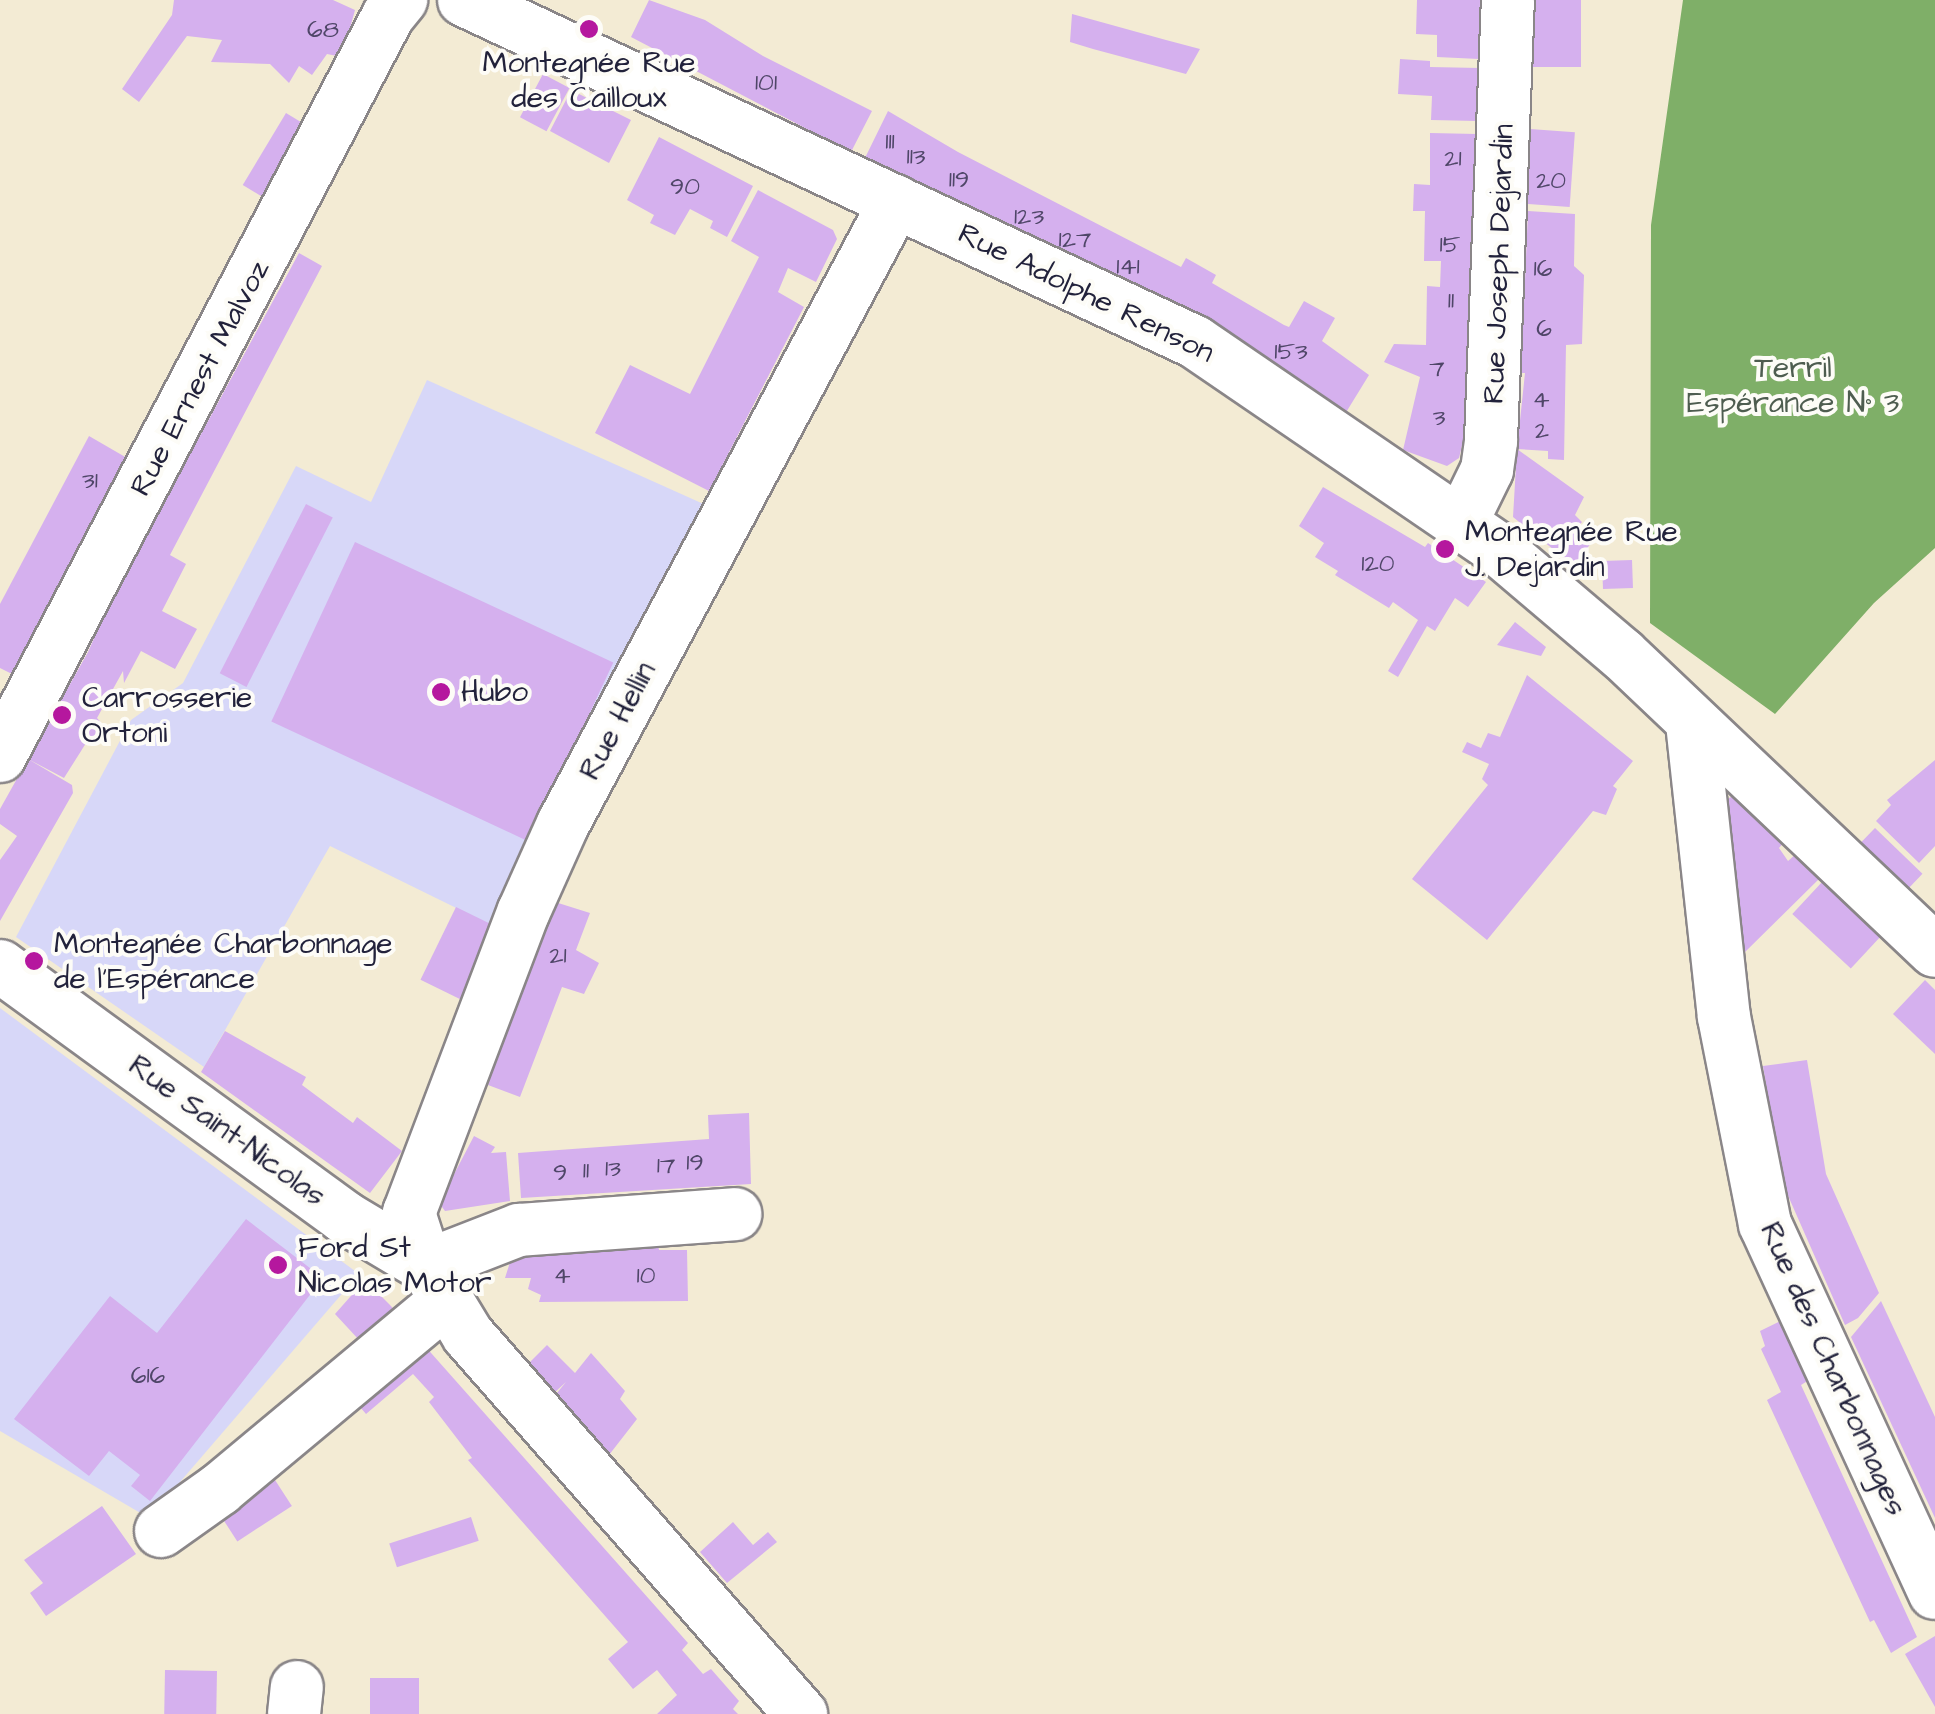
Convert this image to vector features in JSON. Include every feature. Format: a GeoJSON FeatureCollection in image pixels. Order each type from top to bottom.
{"type":"FeatureCollection","features":[{"type":"Feature","properties":{"kind":"street","name":"Rue Ernest Malvoz"},"geometry":{"type":"LineString","coordinates":[[0,756],[388,16],[401,0]]}},
{"type":"Feature","properties":{"kind":"street","name":"Rue Adolphe Renson"},"geometry":{"type":"LineString","coordinates":[[464,0],[1196,342],[1462,521],[1622,654],[1935,952]]}},
{"type":"Feature","properties":{"kind":"street","name":"Rue Joseph Dejardin"},"geometry":{"type":"LineString","coordinates":[[1462,521],[1487,470],[1491,440],[1508,0]]}},
{"type":"Feature","properties":{"kind":"street","name":"Rue Hellin"},"geometry":{"type":"LineString","coordinates":[[437,1283],[409,1213],[524,911],[563,824],[896,201]]}},
{"type":"Feature","properties":{"kind":"street","name":"Rue des Charbonnages"},"geometry":{"type":"LineString","coordinates":[[1692,723],[1724,1017],[1765,1224],[1935,1593]]}},
{"type":"Feature","properties":{"kind":"street","name":"Rue Saint-Nicolas"},"geometry":{"type":"LineString","coordinates":[[0,966],[437,1283],[468,1334],[801,1714]]}},
{"type":"Feature","properties":{"kind":"street"},"geometry":{"type":"LineString","coordinates":[[161,1531],[220,1489],[437,1283],[519,1230],[735,1214]]}},
{"type":"Feature","properties":{"kind":"shaded area"},"geometry":{"type":"Polygon","coordinates":[[[427,380],[708,506],[495,927],[330,846],[204,1067],[16,937],[131,720],[183,683],[296,466],[371,502],[427,380]]]}},
{"type":"Feature","properties":{"kind":"shaded area"},"geometry":{"type":"Polygon","coordinates":[[[0,1008],[359,1274],[149,1518],[0,1431],[0,1008]]]}},
{"type":"Feature","properties":{"kind":"green space","name":"Terril Espérance N° 3"},"geometry":{"type":"Polygon","coordinates":[[[1683,0],[1935,0],[1935,548],[1874,603],[1775,714],[1650,623],[1651,225],[1683,0]]]}},
{"type":"Feature","properties":{"kind":"building"},"geometry":{"type":"Polygon","coordinates":[[[174,0],[333,0],[355,10],[342,57],[327,54],[312,75],[299,66],[289,83],[270,64],[211,62],[222,40],[187,36],[139,102],[122,89],[172,15],[174,0]]]}},
{"type":"Feature","properties":{"kind":"building"},"geometry":{"type":"Polygon","coordinates":[[[649,0],[705,20],[763,56],[872,111],[851,152],[631,37],[649,0]]]}},
{"type":"Feature","properties":{"kind":"building"},"geometry":{"type":"Polygon","coordinates":[[[1417,0],[1480,0],[1479,59],[1437,57],[1437,35],[1416,34],[1417,0]]]}},
{"type":"Feature","properties":{"kind":"building"},"geometry":{"type":"Polygon","coordinates":[[[1533,0],[1581,0],[1581,67],[1533,67],[1533,0]]]}},
{"type":"Feature","properties":{"kind":"building"},"geometry":{"type":"Polygon","coordinates":[[[1072,14],[1200,49],[1186,74],[1093,49],[1070,42],[1072,14]]]}},
{"type":"Feature","properties":{"kind":"building"},"geometry":{"type":"Polygon","coordinates":[[[1400,59],[1430,61],[1430,67],[1480,68],[1477,121],[1431,120],[1432,96],[1398,94],[1400,59]]]}},
{"type":"Feature","properties":{"kind":"building"},"geometry":{"type":"Polygon","coordinates":[[[543,74],[569,88],[546,131],[520,117],[543,74]]]}},
{"type":"Feature","properties":{"kind":"building"},"geometry":{"type":"Polygon","coordinates":[[[579,94],[631,120],[609,163],[550,131],[567,98],[574,101],[579,94]]]}},
{"type":"Feature","properties":{"kind":"building"},"geometry":{"type":"Polygon","coordinates":[[[888,111],[958,152],[1181,267],[1186,258],[1216,275],[1212,283],[1284,325],[1289,327],[1304,301],[1335,318],[1322,341],[1369,375],[1345,414],[865,158],[888,111]]]}},
{"type":"Feature","properties":{"kind":"building"},"geometry":{"type":"Polygon","coordinates":[[[286,113],[308,126],[265,198],[243,185],[286,113]]]}},
{"type":"Feature","properties":{"kind":"building"},"geometry":{"type":"Polygon","coordinates":[[[1530,129],[1575,132],[1570,207],[1525,204],[1530,129]]]}},
{"type":"Feature","properties":{"kind":"building"},"geometry":{"type":"Polygon","coordinates":[[[1430,133],[1477,134],[1469,416],[1459,458],[1447,466],[1403,450],[1420,377],[1384,362],[1394,344],[1426,345],[1427,286],[1440,287],[1441,261],[1424,261],[1425,211],[1413,211],[1414,184],[1430,185],[1430,133]]]}},
{"type":"Feature","properties":{"kind":"building"},"geometry":{"type":"Polygon","coordinates":[[[659,137],[753,186],[727,237],[710,228],[713,221],[690,209],[675,235],[650,223],[654,215],[627,200],[659,137]]]}},
{"type":"Feature","properties":{"kind":"building"},"geometry":{"type":"Polygon","coordinates":[[[758,190],[833,230],[837,239],[816,282],[788,268],[778,292],[804,307],[709,491],[595,433],[630,365],[690,394],[759,257],[731,241],[758,190]]]}},
{"type":"Feature","properties":{"kind":"building"},"geometry":{"type":"Polygon","coordinates":[[[1528,211],[1575,214],[1574,266],[1584,275],[1582,344],[1566,345],[1564,460],[1548,459],[1548,451],[1517,449],[1525,373],[1521,373],[1528,211]]]}},
{"type":"Feature","properties":{"kind":"building"},"geometry":{"type":"Polygon","coordinates":[[[299,253],[322,266],[170,555],[186,564],[162,611],[197,629],[175,669],[141,651],[124,683],[123,671],[97,718],[105,727],[97,745],[88,740],[64,778],[28,759],[299,253]]]}},
{"type":"Feature","properties":{"kind":"building"},"geometry":{"type":"Polygon","coordinates":[[[89,436],[127,458],[14,675],[0,668],[0,604],[89,436]]]}},
{"type":"Feature","properties":{"kind":"building"},"geometry":{"type":"Polygon","coordinates":[[[1517,449],[1584,497],[1575,515],[1582,522],[1578,527],[1594,539],[1574,566],[1513,517],[1517,449]]]}},
{"type":"Feature","properties":{"kind":"building"},"geometry":{"type":"Polygon","coordinates":[[[1323,487],[1425,547],[1428,543],[1486,582],[1468,607],[1455,598],[1435,631],[1427,626],[1398,677],[1388,671],[1418,620],[1393,602],[1389,608],[1335,575],[1338,571],[1315,557],[1324,543],[1299,526],[1323,487]]]}},
{"type":"Feature","properties":{"kind":"building"},"geometry":{"type":"Polygon","coordinates":[[[306,504],[333,518],[246,687],[220,673],[306,504]]]}},
{"type":"Feature","properties":{"kind":"building","name":"Hubo"},"geometry":{"type":"Polygon","coordinates":[[[355,542],[613,662],[530,842],[271,721],[355,542]]]}},
{"type":"Feature","properties":{"kind":"building"},"geometry":{"type":"Polygon","coordinates":[[[1632,560],[1633,588],[1603,589],[1602,561],[1632,560]]]}},
{"type":"Feature","properties":{"kind":"building"},"geometry":{"type":"Polygon","coordinates":[[[1515,622],[1546,647],[1541,656],[1497,645],[1515,622]]]}},
{"type":"Feature","properties":{"kind":"building"},"geometry":{"type":"Polygon","coordinates":[[[1527,675],[1633,761],[1613,786],[1617,789],[1606,815],[1593,811],[1487,940],[1412,879],[1488,785],[1482,779],[1489,764],[1462,752],[1467,742],[1481,748],[1488,733],[1500,737],[1527,675]]]}},
{"type":"Feature","properties":{"kind":"building"},"geometry":{"type":"Polygon","coordinates":[[[28,759],[72,785],[73,793],[0,921],[0,860],[17,836],[0,824],[0,809],[28,759]]]}},
{"type":"Feature","properties":{"kind":"building"},"geometry":{"type":"Polygon","coordinates":[[[1935,760],[1935,846],[1919,863],[1876,821],[1891,805],[1887,800],[1935,760]]]}},
{"type":"Feature","properties":{"kind":"building"},"geometry":{"type":"Polygon","coordinates":[[[1734,795],[1784,842],[1779,848],[1788,861],[1796,854],[1820,878],[1744,953],[1720,804],[1734,795]]]}},
{"type":"Feature","properties":{"kind":"building"},"geometry":{"type":"Polygon","coordinates":[[[1875,828],[1922,874],[1907,890],[1860,844],[1875,828]]]}},
{"type":"Feature","properties":{"kind":"building"},"geometry":{"type":"Polygon","coordinates":[[[1823,881],[1882,936],[1851,968],[1792,914],[1823,881]]]}},
{"type":"Feature","properties":{"kind":"building"},"geometry":{"type":"Polygon","coordinates":[[[555,902],[590,913],[576,950],[599,963],[584,994],[562,987],[520,1097],[488,1085],[499,1045],[555,902]]]}},
{"type":"Feature","properties":{"kind":"building"},"geometry":{"type":"Polygon","coordinates":[[[456,907],[497,927],[462,1000],[420,980],[456,907]]]}},
{"type":"Feature","properties":{"kind":"building"},"geometry":{"type":"Polygon","coordinates":[[[1925,980],[1935,990],[1935,1054],[1893,1014],[1925,980]]]}},
{"type":"Feature","properties":{"kind":"building"},"geometry":{"type":"Polygon","coordinates":[[[225,1031],[306,1077],[302,1085],[353,1123],[357,1117],[402,1151],[370,1193],[201,1072],[225,1031]]]}},
{"type":"Feature","properties":{"kind":"building"},"geometry":{"type":"Polygon","coordinates":[[[1807,1060],[1826,1174],[1879,1293],[1858,1318],[1845,1325],[1782,1182],[1763,1066],[1807,1060]]]}},
{"type":"Feature","properties":{"kind":"building"},"geometry":{"type":"Polygon","coordinates":[[[749,1113],[751,1184],[521,1198],[518,1153],[709,1139],[708,1115],[749,1113]]]}},
{"type":"Feature","properties":{"kind":"building"},"geometry":{"type":"Polygon","coordinates":[[[474,1136],[495,1147],[491,1153],[506,1152],[510,1201],[445,1211],[439,1203],[474,1136]]]}},
{"type":"Feature","properties":{"kind":"building"},"geometry":{"type":"Polygon","coordinates":[[[246,1219],[323,1278],[150,1501],[131,1486],[140,1475],[109,1451],[89,1476],[14,1419],[110,1296],[157,1333],[246,1219]]]}},
{"type":"Feature","properties":{"kind":"building"},"geometry":{"type":"Polygon","coordinates":[[[658,1244],[659,1250],[687,1250],[688,1301],[539,1302],[541,1295],[528,1289],[531,1278],[505,1278],[511,1259],[522,1252],[658,1244]]]}},
{"type":"Feature","properties":{"kind":"building"},"geometry":{"type":"Polygon","coordinates":[[[365,1280],[408,1325],[360,1341],[335,1314],[365,1280]]]}},
{"type":"Feature","properties":{"kind":"building"},"geometry":{"type":"Polygon","coordinates":[[[1881,1301],[1935,1417],[1935,1518],[1851,1337],[1881,1301]]]}},
{"type":"Feature","properties":{"kind":"building"},"geometry":{"type":"Polygon","coordinates":[[[1789,1317],[1817,1375],[1801,1385],[1917,1637],[1891,1653],[1874,1620],[1870,1622],[1767,1400],[1781,1392],[1761,1349],[1765,1346],[1760,1331],[1789,1317]]]}},
{"type":"Feature","properties":{"kind":"building"},"geometry":{"type":"Polygon","coordinates":[[[416,1336],[688,1643],[682,1650],[703,1674],[711,1669],[739,1701],[733,1709],[738,1714],[657,1714],[677,1695],[657,1670],[633,1689],[608,1659],[628,1642],[468,1460],[472,1458],[429,1402],[434,1397],[413,1374],[366,1414],[349,1394],[416,1336]]]}},
{"type":"Feature","properties":{"kind":"building"},"geometry":{"type":"Polygon","coordinates":[[[547,1345],[575,1373],[591,1353],[625,1391],[620,1399],[637,1419],[609,1455],[556,1394],[566,1382],[553,1394],[525,1367],[547,1345]]]}},
{"type":"Feature","properties":{"kind":"building"},"geometry":{"type":"Polygon","coordinates":[[[275,1480],[292,1506],[237,1541],[220,1515],[275,1480]]]}},
{"type":"Feature","properties":{"kind":"building"},"geometry":{"type":"Polygon","coordinates":[[[102,1506],[136,1554],[46,1616],[30,1593],[43,1583],[24,1560],[102,1506]]]}},
{"type":"Feature","properties":{"kind":"building"},"geometry":{"type":"Polygon","coordinates":[[[471,1517],[479,1541],[397,1567],[389,1544],[471,1517]]]}},
{"type":"Feature","properties":{"kind":"building"},"geometry":{"type":"Polygon","coordinates":[[[733,1522],[753,1545],[768,1532],[777,1542],[727,1583],[700,1552],[733,1522]]]}},
{"type":"Feature","properties":{"kind":"building"},"geometry":{"type":"Polygon","coordinates":[[[1935,1636],[1935,1707],[1905,1654],[1935,1636]]]}},
{"type":"Feature","properties":{"kind":"building"},"geometry":{"type":"Polygon","coordinates":[[[165,1670],[217,1671],[216,1714],[164,1714],[165,1670]]]}},
{"type":"Feature","properties":{"kind":"building"},"geometry":{"type":"Polygon","coordinates":[[[370,1678],[419,1678],[419,1714],[370,1714],[370,1678]]]}},
{"type":"Feature","properties":{"kind":"place","name":"Montegnée Rue des Cailloux"},"geometry":{"type":"Point","coordinates":[589,29]}},
{"type":"Feature","properties":{"kind":"place","name":"Montegnée Rue J. Dejardin"},"geometry":{"type":"Point","coordinates":[1445,549]}},
{"type":"Feature","properties":{"kind":"place","name":"Hubo"},"geometry":{"type":"Point","coordinates":[441,692]}},
{"type":"Feature","properties":{"kind":"place","name":"Carrosserie Ortoni"},"geometry":{"type":"Point","coordinates":[62,715]}},
{"type":"Feature","properties":{"kind":"place","name":"Montegnée Charbonnage de l'Espérance"},"geometry":{"type":"Point","coordinates":[34,961]}},
{"type":"Feature","properties":{"kind":"place","name":"Ford St Nicolas Motor"},"geometry":{"type":"Point","coordinates":[278,1265]}}]}
